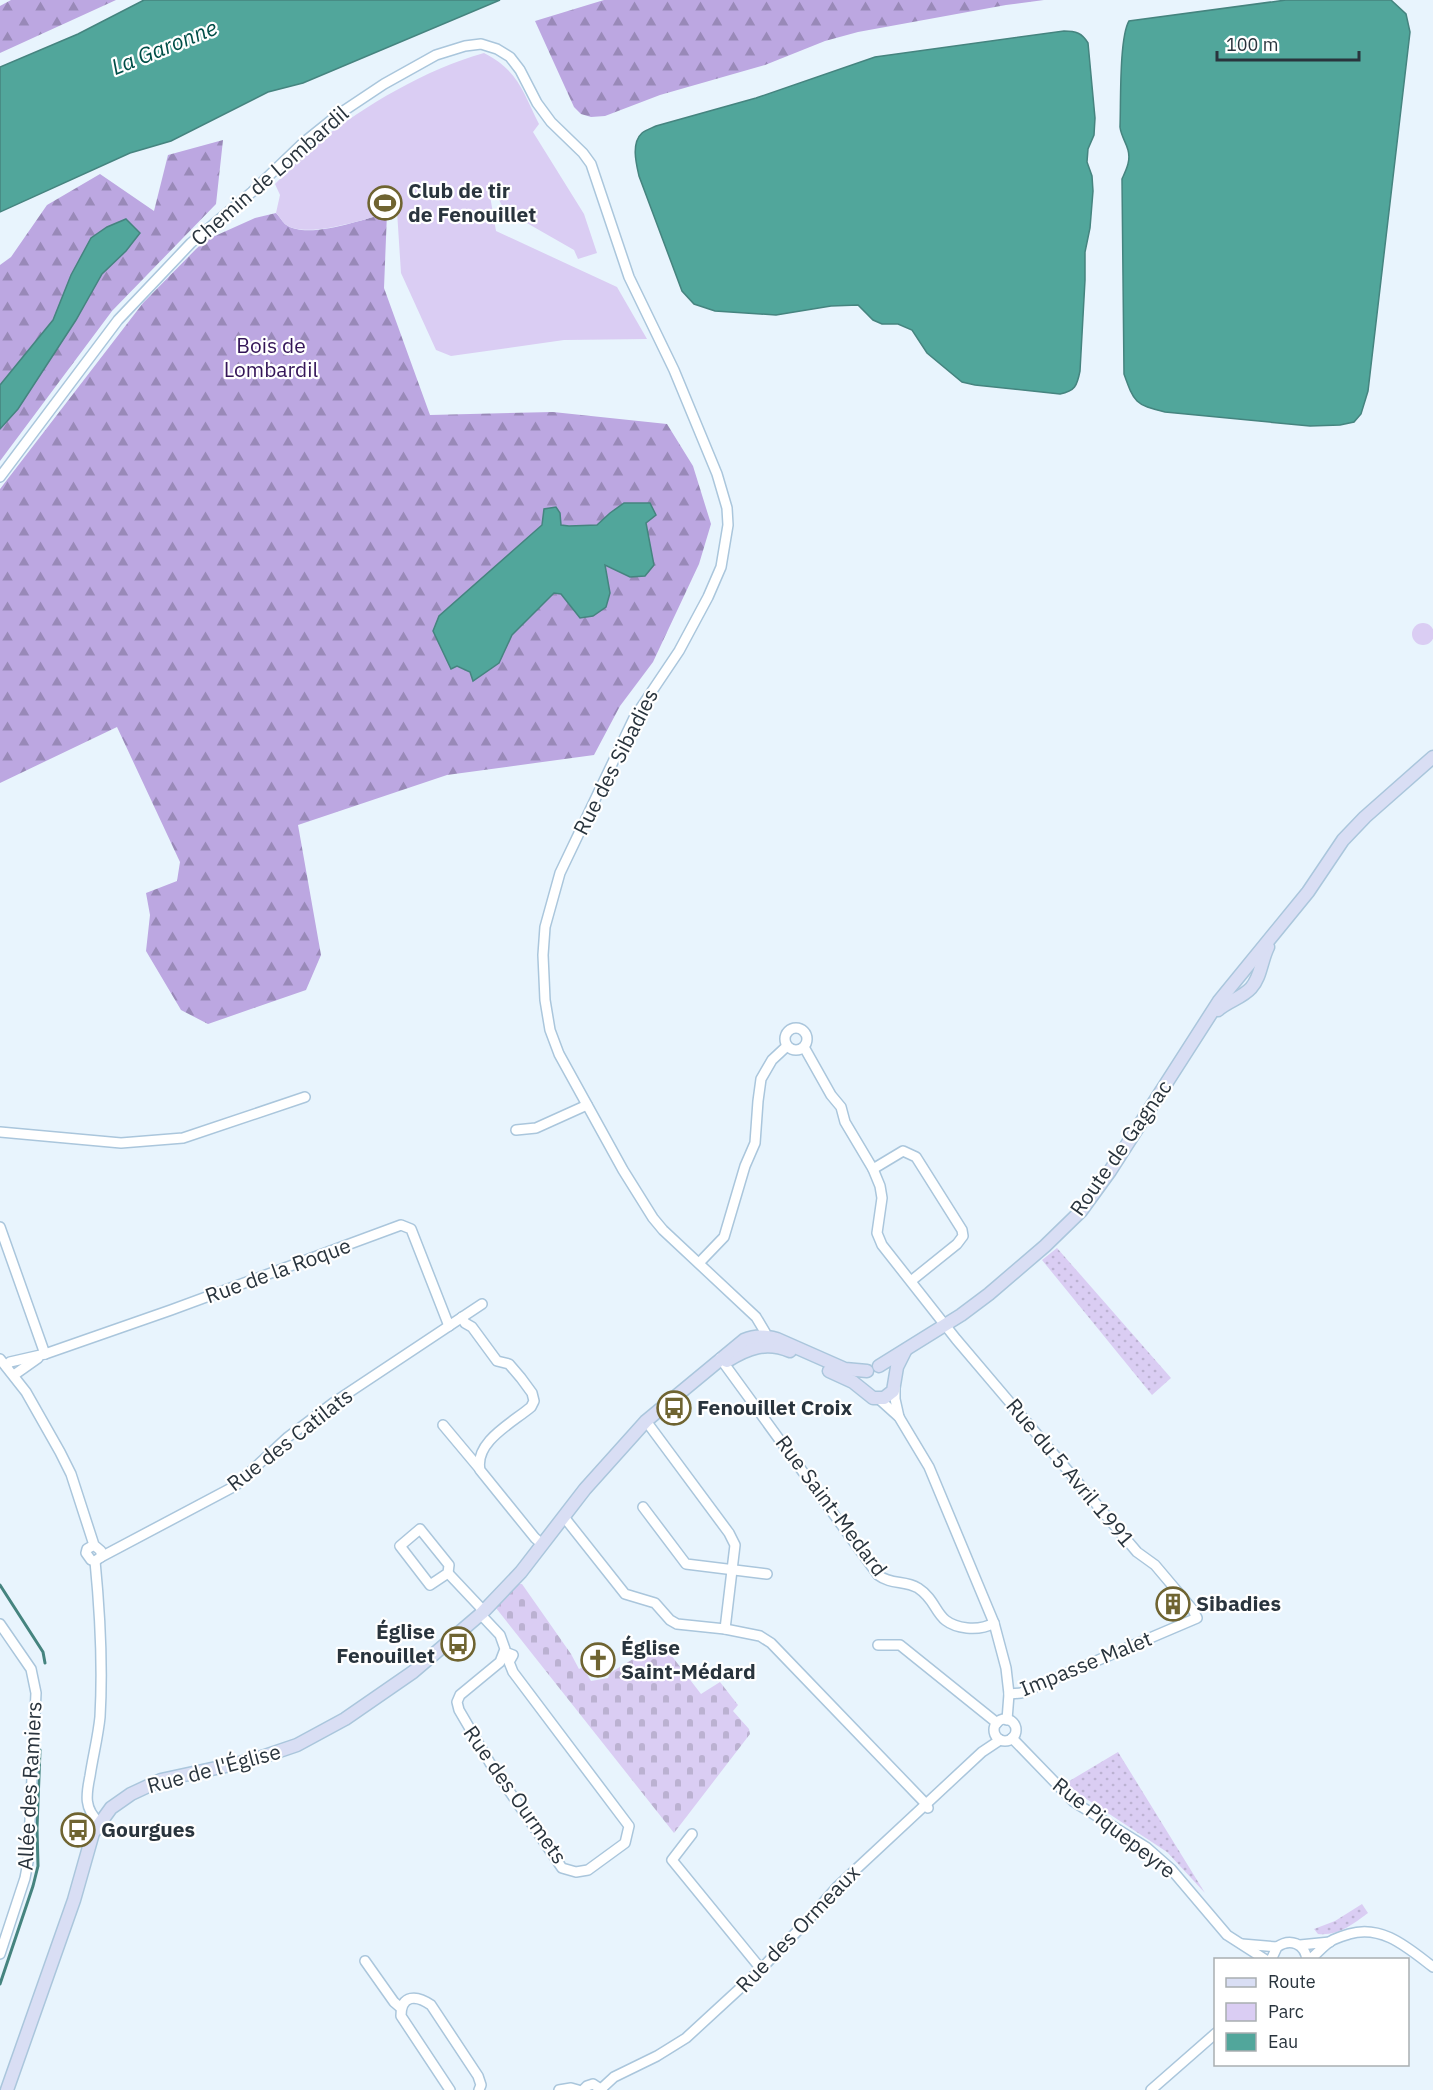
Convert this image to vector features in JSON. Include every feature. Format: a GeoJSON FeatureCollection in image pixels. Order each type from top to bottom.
{"type":"FeatureCollection","features":[{"type":"Feature","properties":{"kind":"main road","name":"Route de Gagnac"},"geometry":{"type":"LineString","coordinates":[[873,1369],[945,1325],[989,1294],[1046,1246],[1081,1211],[1110,1172],[1219,1001],[1308,892],[1343,840],[1365,816],[1433,757]]}},
{"type":"Feature","properties":{"kind":"main road","name":"Rue de l'Église"},"geometry":{"type":"LineString","coordinates":[[7,2090],[74,1900],[93,1833],[111,1808],[144,1787],[187,1773],[275,1754],[297,1745],[345,1719],[413,1672],[482,1614],[542,1544],[592,1480],[646,1421],[693,1382],[761,1339]]}},
{"type":"Feature","properties":{"kind":"main road"},"geometry":{"type":"LineString","coordinates":[[761,1339],[792,1345],[845,1369],[889,1370],[895,1382]]}},
{"type":"Feature","properties":{"kind":"main road"},"geometry":{"type":"LineString","coordinates":[[761,1339],[853,1382],[868,1396],[879,1399],[889,1395],[895,1382],[899,1360],[905,1350]]}},
{"type":"Feature","properties":{"kind":"main road"},"geometry":{"type":"LineString","coordinates":[[865,1392],[862,1381],[873,1369]]}},
{"type":"Feature","properties":{"kind":"street","name":"Chemin de Lombardil"},"geometry":{"type":"LineString","coordinates":[[0,477],[118,320],[191,243],[339,114],[407,71],[436,55],[465,46],[481,44],[496,49],[510,57],[551,122],[583,153]]}},
{"type":"Feature","properties":{"kind":"street","name":"Rue des Sibadies"},"geometry":{"type":"LineString","coordinates":[[583,153],[591,164],[629,277],[699,426],[723,490],[728,525],[721,567],[708,597],[679,651],[634,717],[560,873],[545,927],[543,955],[549,1020],[559,1054],[653,1218],[756,1317],[762,1326],[761,1339]]}},
{"type":"Feature","properties":{"kind":"street"},"geometry":{"type":"LineString","coordinates":[[797,1027],[804,1030],[808,1037],[804,1047],[794,1050],[787,1046],[785,1038],[787,1031],[797,1027]]}},
{"type":"Feature","properties":{"kind":"street"},"geometry":{"type":"LineString","coordinates":[[699,1263],[724,1237],[745,1166],[755,1143],[761,1079],[772,1060],[787,1046]]}},
{"type":"Feature","properties":{"kind":"street","name":"Rue du 5 Avril 1991"},"geometry":{"type":"LineString","coordinates":[[804,1047],[831,1095],[841,1107],[845,1122],[873,1169],[880,1186],[882,1198],[877,1233],[882,1245],[945,1325],[1137,1552],[1155,1565],[1197,1618]]}},
{"type":"Feature","properties":{"kind":"street"},"geometry":{"type":"LineString","coordinates":[[0,1132],[121,1143],[183,1138],[305,1097]]}},
{"type":"Feature","properties":{"kind":"street"},"geometry":{"type":"LineString","coordinates":[[516,1130],[536,1128],[587,1105]]}},
{"type":"Feature","properties":{"kind":"street"},"geometry":{"type":"LineString","coordinates":[[873,1169],[903,1151],[916,1157],[962,1230],[963,1236],[957,1244],[911,1281]]}},
{"type":"Feature","properties":{"kind":"street","name":"Rue de la Roque"},"geometry":{"type":"LineString","coordinates":[[3,1364],[45,1354],[171,1310],[401,1225],[411,1229],[449,1326]]}},
{"type":"Feature","properties":{"kind":"street"},"geometry":{"type":"LineString","coordinates":[[0,1227],[45,1354]]}},
{"type":"Feature","properties":{"kind":"street","name":"Rue des Catilats"},"geometry":{"type":"LineString","coordinates":[[97,1552],[123,1544],[235,1486],[288,1437],[333,1403],[482,1304]]}},
{"type":"Feature","properties":{"kind":"street"},"geometry":{"type":"LineString","coordinates":[[462,1317],[497,1361],[509,1364],[515,1371],[532,1393],[534,1401],[531,1407],[486,1443],[478,1462],[480,1470]]}},
{"type":"Feature","properties":{"kind":"street","name":"Rue de la Roque"},"geometry":{"type":"LineString","coordinates":[[14,1375],[28,1363],[45,1354]]}},
{"type":"Feature","properties":{"kind":"street"},"geometry":{"type":"LineString","coordinates":[[3,1364],[14,1375],[41,1418],[71,1474],[97,1552],[101,1685],[97,1741],[86,1794],[91,1815],[99,1822]]}},
{"type":"Feature","properties":{"kind":"street","name":"Rue Saint-Medard"},"geometry":{"type":"LineString","coordinates":[[724,1364],[878,1575],[887,1582],[909,1584],[919,1588],[951,1626],[977,1629],[994,1623]]}},
{"type":"Feature","properties":{"kind":"street","name":"Rue des Ormeaux"},"geometry":{"type":"LineString","coordinates":[[895,1382],[895,1399],[899,1417]]}},
{"type":"Feature","properties":{"kind":"street","name":"Rue des Ormeaux"},"geometry":{"type":"LineString","coordinates":[[879,1399],[899,1417],[929,1467],[994,1623],[1006,1668],[1009,1694],[999,1724],[982,1752]]}},
{"type":"Feature","properties":{"kind":"street"},"geometry":{"type":"LineString","coordinates":[[646,1421],[729,1533],[735,1545],[725,1629]]}},
{"type":"Feature","properties":{"kind":"street"},"geometry":{"type":"LineString","coordinates":[[443,1425],[542,1544]]}},
{"type":"Feature","properties":{"kind":"street"},"geometry":{"type":"LineString","coordinates":[[643,1507],[686,1564],[767,1574]]}},
{"type":"Feature","properties":{"kind":"street"},"geometry":{"type":"LineString","coordinates":[[564,1516],[625,1594],[655,1603],[670,1620],[677,1624],[725,1629],[760,1636],[771,1643],[927,1807]]}},
{"type":"Feature","properties":{"kind":"street","name":"Rue des Ourmets"},"geometry":{"type":"LineString","coordinates":[[420,1529],[449,1566],[448,1573],[430,1585],[400,1546],[420,1529]]}},
{"type":"Feature","properties":{"kind":"street","name":"Rue des Ourmets"},"geometry":{"type":"LineString","coordinates":[[448,1573],[480,1608],[484,1618],[500,1635],[505,1652],[500,1662],[460,1695],[457,1702],[459,1710],[490,1763],[562,1868],[576,1872],[588,1870],[625,1843],[629,1826],[513,1672],[509,1662],[513,1655],[505,1652]]}},
{"type":"Feature","properties":{"kind":"street","name":"Impasse Malet"},"geometry":{"type":"LineString","coordinates":[[1009,1694],[1021,1693],[1197,1618]]}},
{"type":"Feature","properties":{"kind":"street","name":"Allée des Ramiers"},"geometry":{"type":"LineString","coordinates":[[0,1624],[31,1670],[36,1693],[28,1862],[0,1954]]}},
{"type":"Feature","properties":{"kind":"street"},"geometry":{"type":"LineString","coordinates":[[878,1645],[900,1645],[999,1724],[996,1735],[1000,1740]]}},
{"type":"Feature","properties":{"kind":"street","name":"Rue des Ormeaux"},"geometry":{"type":"LineString","coordinates":[[601,2090],[614,2077],[657,2056],[686,2038],[760,1969],[837,1887],[927,1807],[982,1752],[1000,1740],[1006,1741],[1012,1738],[1015,1727],[999,1724]]}},
{"type":"Feature","properties":{"kind":"street","name":"Rue Piquepeyre"},"geometry":{"type":"LineString","coordinates":[[1012,1738],[1074,1802],[1146,1847],[1171,1869],[1227,1935],[1264,1958]]}},
{"type":"Feature","properties":{"kind":"street"},"geometry":{"type":"LineString","coordinates":[[692,1834],[672,1860],[760,1969]]}},
{"type":"Feature","properties":{"kind":"street"},"geometry":{"type":"LineString","coordinates":[[1240,1944],[1277,1947],[1288,1942],[1300,1945],[1330,1942],[1353,1933],[1378,1932],[1392,1938],[1433,1967]]}},
{"type":"Feature","properties":{"kind":"street"},"geometry":{"type":"LineString","coordinates":[[1309,1958],[1330,1942]]}},
{"type":"Feature","properties":{"kind":"street"},"geometry":{"type":"LineString","coordinates":[[1300,1945],[1308,1958]]}},
{"type":"Feature","properties":{"kind":"street"},"geometry":{"type":"LineString","coordinates":[[1272,1958],[1277,1947]]}},
{"type":"Feature","properties":{"kind":"street"},"geometry":{"type":"LineString","coordinates":[[365,1961],[394,2002],[401,2008]]}},
{"type":"Feature","properties":{"kind":"street"},"geometry":{"type":"LineString","coordinates":[[450,2090],[401,2016],[401,2008],[405,2001],[422,1998],[431,2005],[478,2076],[481,2085],[479,2090]]}},
{"type":"Feature","properties":{"kind":"street"},"geometry":{"type":"LineString","coordinates":[[1150,2090],[1214,2034]]}},
{"type":"Feature","properties":{"kind":"street"},"geometry":{"type":"LineString","coordinates":[[583,2090],[586,2086],[593,2084],[601,2090]]}},
{"type":"Feature","properties":{"kind":"street"},"geometry":{"type":"LineString","coordinates":[[559,2090],[571,2088],[578,2090]]}},
{"type":"Feature","properties":{"kind":"green space"},"geometry":{"type":"Polygon","coordinates":[[[11,0],[116,0],[0,53],[0,6],[11,0]]]}},
{"type":"Feature","properties":{"kind":"green space"},"geometry":{"type":"Polygon","coordinates":[[[604,0],[1044,0],[858,32],[825,41],[765,65],[660,95],[605,116],[591,117],[581,114],[574,107],[535,21],[604,0]]]}},
{"type":"Feature","properties":{"kind":"green space","name":"Club de tir de Fenouillet"},"geometry":{"type":"Polygon","coordinates":[[[484,53],[505,67],[524,92],[539,124],[533,132],[584,214],[597,253],[578,259],[574,250],[504,210],[490,181],[488,184],[496,231],[617,287],[647,339],[564,340],[451,356],[436,350],[401,273],[397,211],[340,226],[308,230],[295,229],[285,224],[276,213],[280,195],[275,184],[318,142],[376,102],[419,78],[484,53]]]}},
{"type":"Feature","properties":{"kind":"green space"},"geometry":{"type":"Polygon","coordinates":[[[223,140],[216,204],[112,311],[0,461],[0,265],[11,257],[47,205],[100,174],[154,211],[168,155],[223,140]]]}},
{"type":"Feature","properties":{"kind":"green space","name":"Bois de Lombardil"},"geometry":{"type":"Polygon","coordinates":[[[276,213],[285,224],[294,229],[320,230],[387,213],[384,288],[430,415],[553,412],[667,424],[693,466],[711,524],[699,564],[653,662],[620,706],[594,755],[447,775],[298,825],[321,955],[306,990],[208,1024],[181,1010],[146,951],[150,915],[146,893],[177,881],[180,862],[117,727],[0,783],[0,489],[143,303],[196,249],[206,240],[255,218],[276,213]]]}},
{"type":"Feature","properties":{"kind":"green space"},"geometry":{"type":"Polygon","coordinates":[[[1423,623],[1431,626],[1434,634],[1431,642],[1423,645],[1415,642],[1412,634],[1415,626],[1423,623]]]}},
{"type":"Feature","properties":{"kind":"green space"},"geometry":{"type":"Polygon","coordinates":[[[1057,1248],[1171,1378],[1152,1395],[1042,1260],[1057,1248]]]}},
{"type":"Feature","properties":{"kind":"green space"},"geometry":{"type":"Polygon","coordinates":[[[518,1584],[522,1584],[579,1669],[583,1667],[591,1681],[608,1678],[610,1673],[661,1642],[701,1694],[720,1682],[738,1705],[733,1711],[749,1729],[750,1734],[674,1833],[496,1608],[518,1584]]]}},
{"type":"Feature","properties":{"kind":"green space"},"geometry":{"type":"Polygon","coordinates":[[[1118,1752],[1205,1893],[1167,1852],[1066,1783],[1118,1752]]]}},
{"type":"Feature","properties":{"kind":"green space"},"geometry":{"type":"Polygon","coordinates":[[[1362,1904],[1368,1913],[1344,1929],[1318,1934],[1314,1929],[1335,1921],[1362,1904]]]}},
{"type":"Feature","properties":{"kind":"water","name":"La Garonne"},"geometry":{"type":"Polygon","coordinates":[[[144,0],[500,0],[303,83],[268,92],[171,141],[130,153],[0,212],[0,67],[78,34],[144,0]]]}},
{"type":"Feature","properties":{"kind":"water"},"geometry":{"type":"Polygon","coordinates":[[[1286,0],[1391,0],[1406,14],[1410,32],[1368,391],[1361,414],[1354,422],[1310,426],[1165,412],[1147,407],[1133,396],[1124,374],[1122,179],[1129,158],[1120,127],[1122,56],[1126,29],[1129,21],[1286,0]]]}},
{"type":"Feature","properties":{"kind":"water"},"geometry":{"type":"Polygon","coordinates":[[[1064,31],[1078,33],[1088,43],[1095,118],[1094,135],[1088,149],[1087,162],[1092,176],[1093,191],[1090,228],[1085,252],[1080,371],[1072,389],[1060,394],[962,382],[927,353],[912,330],[898,324],[882,324],[873,320],[858,305],[831,306],[776,315],[715,311],[694,304],[682,291],[639,176],[635,148],[636,142],[644,132],[656,126],[756,98],[875,57],[1064,31]]]}},
{"type":"Feature","properties":{"kind":"water"},"geometry":{"type":"Polygon","coordinates":[[[126,219],[140,233],[126,251],[102,274],[76,320],[18,409],[0,429],[0,385],[53,320],[71,275],[91,238],[107,227],[126,219]]]}},
{"type":"Feature","properties":{"kind":"water"},"geometry":{"type":"Polygon","coordinates":[[[624,503],[650,503],[656,515],[646,523],[654,565],[645,576],[630,577],[605,565],[610,593],[606,607],[593,616],[580,618],[561,594],[554,593],[512,635],[499,663],[473,681],[470,672],[457,666],[451,669],[433,631],[439,616],[542,525],[544,509],[556,507],[560,513],[561,525],[597,525],[624,503]]]}},
{"type":"Feature","properties":{"kind":"waterway"},"geometry":{"type":"LineString","coordinates":[[0,1585],[43,1652],[45,1663]]}},
{"type":"Feature","properties":{"kind":"waterway"},"geometry":{"type":"LineString","coordinates":[[0,1984],[38,1866],[40,1750]]}},
{"type":"Feature","properties":{"kind":"place","name":"Club de tir de Fenouillet"},"geometry":{"type":"Point","coordinates":[385,203]}},
{"type":"Feature","properties":{"kind":"place","name":"Fenouillet Croix"},"geometry":{"type":"Point","coordinates":[674,1408]}},
{"type":"Feature","properties":{"kind":"place","name":"Sibadies"},"geometry":{"type":"Point","coordinates":[1173,1604]}},
{"type":"Feature","properties":{"kind":"place","name":"Église Fenouillet"},"geometry":{"type":"Point","coordinates":[458,1644]}},
{"type":"Feature","properties":{"kind":"place","name":"Église Saint-Médard"},"geometry":{"type":"Point","coordinates":[598,1660]}},
{"type":"Feature","properties":{"kind":"place","name":"Gourgues"},"geometry":{"type":"Point","coordinates":[78,1830]}}]}
